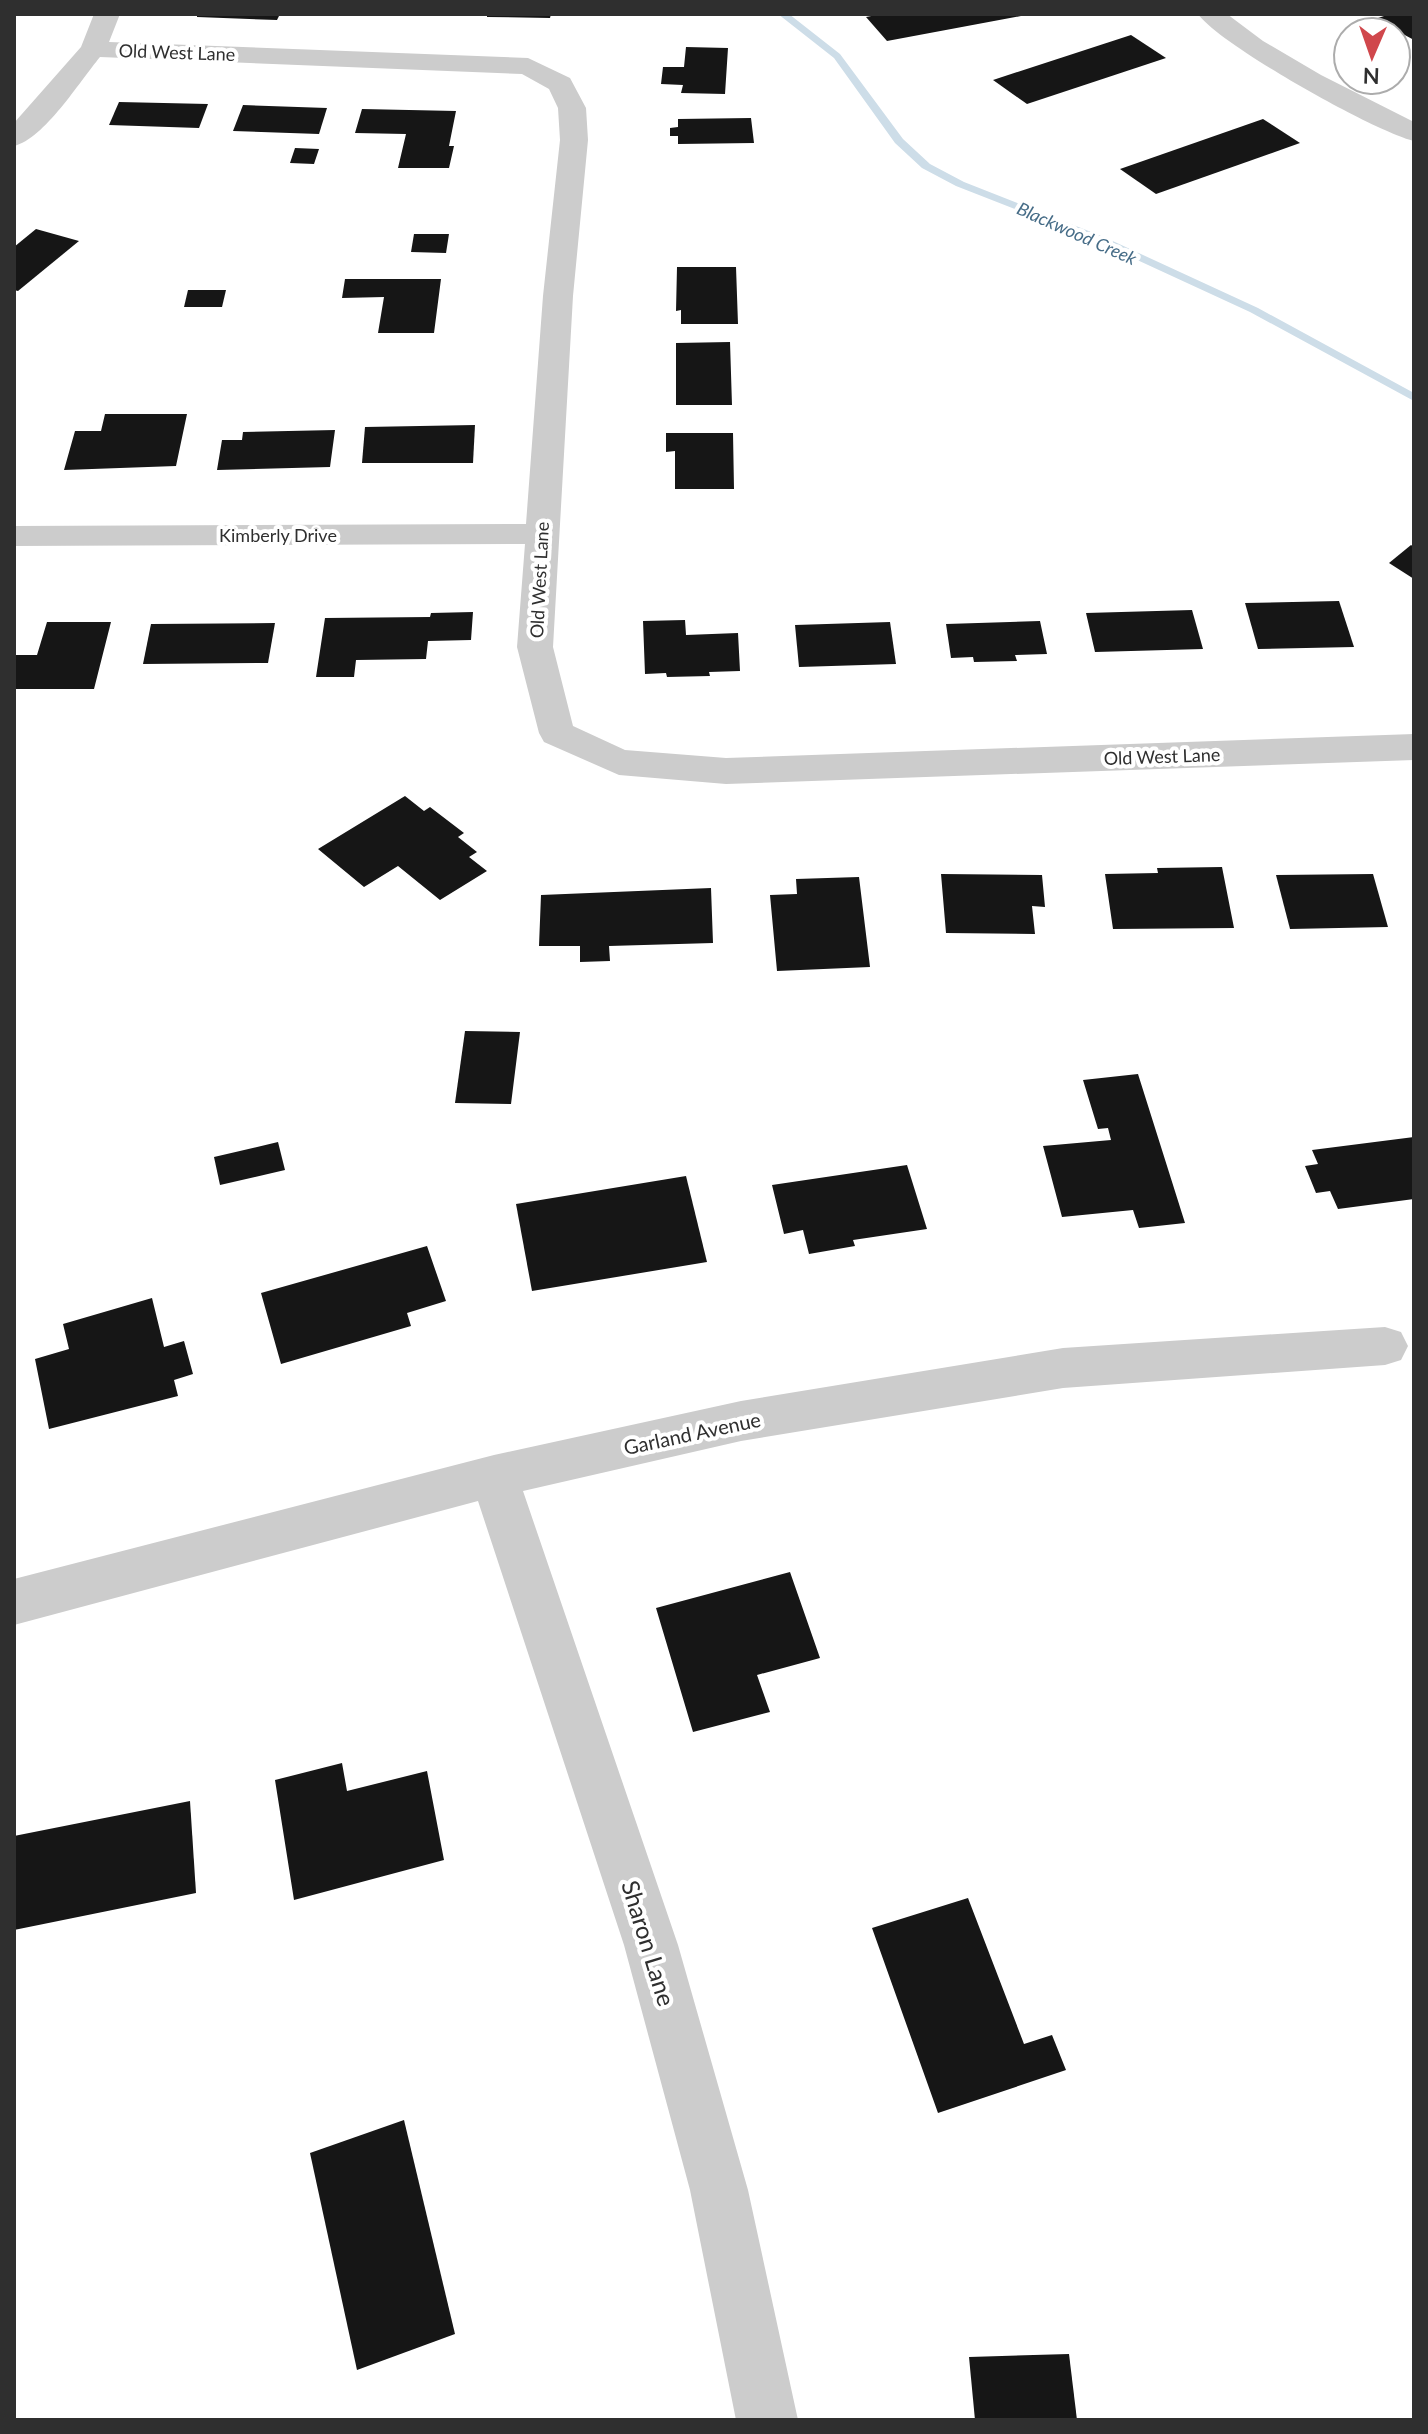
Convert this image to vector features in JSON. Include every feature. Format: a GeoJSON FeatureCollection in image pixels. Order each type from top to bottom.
{"type":"FeatureCollection","features":[{"type":"Feature","properties":{"kind":"street"},"geometry":{"type":"LineString","coordinates":[[14,138],[34,120],[93,49],[107,14]]}},
{"type":"Feature","properties":{"kind":"street"},"geometry":{"type":"LineString","coordinates":[[1222,15],[1254,47],[1332,92]]}},
{"type":"Feature","properties":{"kind":"street","name":"Old West Lane"},"geometry":{"type":"LineString","coordinates":[[93,49],[528,66],[560,84],[572,108],[574,140],[558,296],[535,647],[557,733],[619,762],[726,771],[1414,747]]}},
{"type":"Feature","properties":{"kind":"street"},"geometry":{"type":"LineString","coordinates":[[1339,96],[1414,133]]}},
{"type":"Feature","properties":{"kind":"street","name":"Kimberly Drive"},"geometry":{"type":"LineString","coordinates":[[14,536],[542,534]]}},
{"type":"Feature","properties":{"kind":"street","name":"Garland Avenue"},"geometry":{"type":"LineString","coordinates":[[14,1602],[494,1476],[741,1421],[1063,1368],[1385,1346]]}},
{"type":"Feature","properties":{"kind":"street","name":"Sharon Lane"},"geometry":{"type":"LineString","coordinates":[[494,1476],[651,1945],[719,2190],[767,2420]]}},
{"type":"Feature","properties":{"kind":"building"},"geometry":{"type":"Polygon","coordinates":[[[197,14],[280,14],[277,20],[197,17],[197,14]]]}},
{"type":"Feature","properties":{"kind":"building"},"geometry":{"type":"Polygon","coordinates":[[[487,14],[551,14],[550,18],[487,17],[487,14]]]}},
{"type":"Feature","properties":{"kind":"building"},"geometry":{"type":"Polygon","coordinates":[[[882,14],[1021,16],[887,41],[866,17],[882,14]]]}},
{"type":"Feature","properties":{"kind":"building"},"geometry":{"type":"Polygon","coordinates":[[[1414,14],[1414,40],[1412,16],[1384,16],[1414,14]]]}},
{"type":"Feature","properties":{"kind":"building"},"geometry":{"type":"Polygon","coordinates":[[[1131,35],[1166,58],[1027,104],[993,80],[1131,35]]]}},
{"type":"Feature","properties":{"kind":"building"},"geometry":{"type":"Polygon","coordinates":[[[686,47],[728,48],[725,94],[681,93],[683,85],[661,84],[663,67],[684,67],[686,47]]]}},
{"type":"Feature","properties":{"kind":"building"},"geometry":{"type":"Polygon","coordinates":[[[119,102],[208,104],[199,128],[109,125],[119,102]]]}},
{"type":"Feature","properties":{"kind":"building"},"geometry":{"type":"Polygon","coordinates":[[[243,105],[327,108],[319,134],[233,131],[243,105]]]}},
{"type":"Feature","properties":{"kind":"building"},"geometry":{"type":"Polygon","coordinates":[[[362,109],[456,111],[449,146],[454,146],[449,168],[398,168],[406,134],[355,133],[362,109]]]}},
{"type":"Feature","properties":{"kind":"building"},"geometry":{"type":"Polygon","coordinates":[[[751,118],[754,143],[678,144],[678,136],[670,136],[670,128],[678,127],[678,119],[751,118]]]}},
{"type":"Feature","properties":{"kind":"building"},"geometry":{"type":"Polygon","coordinates":[[[1263,119],[1300,143],[1156,194],[1120,169],[1263,119]]]}},
{"type":"Feature","properties":{"kind":"building"},"geometry":{"type":"Polygon","coordinates":[[[295,148],[319,149],[314,164],[290,163],[295,148]]]}},
{"type":"Feature","properties":{"kind":"building"},"geometry":{"type":"Polygon","coordinates":[[[36,229],[79,241],[18,291],[14,290],[14,247],[36,229]]]}},
{"type":"Feature","properties":{"kind":"building"},"geometry":{"type":"Polygon","coordinates":[[[414,234],[449,234],[446,253],[411,252],[414,234]]]}},
{"type":"Feature","properties":{"kind":"building"},"geometry":{"type":"Polygon","coordinates":[[[677,267],[736,267],[738,324],[681,324],[681,310],[676,311],[677,267]]]}},
{"type":"Feature","properties":{"kind":"building"},"geometry":{"type":"Polygon","coordinates":[[[345,279],[441,279],[434,333],[378,333],[384,297],[342,298],[345,279]]]}},
{"type":"Feature","properties":{"kind":"building"},"geometry":{"type":"Polygon","coordinates":[[[188,290],[226,290],[222,307],[184,307],[188,290]]]}},
{"type":"Feature","properties":{"kind":"building"},"geometry":{"type":"Polygon","coordinates":[[[730,342],[732,405],[676,405],[676,343],[730,342]]]}},
{"type":"Feature","properties":{"kind":"building"},"geometry":{"type":"Polygon","coordinates":[[[105,414],[187,414],[176,466],[64,470],[75,431],[101,431],[105,414]]]}},
{"type":"Feature","properties":{"kind":"building"},"geometry":{"type":"Polygon","coordinates":[[[475,425],[473,463],[362,463],[365,427],[475,425]]]}},
{"type":"Feature","properties":{"kind":"building"},"geometry":{"type":"Polygon","coordinates":[[[335,430],[330,467],[217,470],[222,440],[242,440],[243,432],[335,430]]]}},
{"type":"Feature","properties":{"kind":"building"},"geometry":{"type":"Polygon","coordinates":[[[666,433],[733,433],[734,489],[675,489],[675,451],[666,452],[666,433]]]}},
{"type":"Feature","properties":{"kind":"building"},"geometry":{"type":"Polygon","coordinates":[[[1411,545],[1414,547],[1414,579],[1389,563],[1411,545]]]}},
{"type":"Feature","properties":{"kind":"building"},"geometry":{"type":"Polygon","coordinates":[[[1339,601],[1354,647],[1258,649],[1245,603],[1339,601]]]}},
{"type":"Feature","properties":{"kind":"building"},"geometry":{"type":"Polygon","coordinates":[[[1192,610],[1203,649],[1095,652],[1086,613],[1192,610]]]}},
{"type":"Feature","properties":{"kind":"building"},"geometry":{"type":"Polygon","coordinates":[[[473,612],[471,640],[428,641],[426,659],[356,660],[354,677],[316,677],[325,618],[430,617],[431,613],[473,612]]]}},
{"type":"Feature","properties":{"kind":"building"},"geometry":{"type":"Polygon","coordinates":[[[685,620],[686,635],[738,633],[740,671],[709,672],[710,676],[645,674],[643,621],[685,620]]]}},
{"type":"Feature","properties":{"kind":"building"},"geometry":{"type":"Polygon","coordinates":[[[1040,621],[1047,654],[1015,655],[1017,661],[974,662],[973,657],[951,658],[946,624],[1040,621]]]}},
{"type":"Feature","properties":{"kind":"building"},"geometry":{"type":"Polygon","coordinates":[[[47,622],[111,622],[94,689],[14,689],[14,655],[37,655],[47,622]]]}},
{"type":"Feature","properties":{"kind":"building"},"geometry":{"type":"Polygon","coordinates":[[[890,622],[896,664],[799,667],[795,625],[890,622]]]}},
{"type":"Feature","properties":{"kind":"building"},"geometry":{"type":"Polygon","coordinates":[[[275,623],[268,663],[143,664],[151,624],[275,623]]]}},
{"type":"Feature","properties":{"kind":"building"},"geometry":{"type":"Polygon","coordinates":[[[405,796],[424,811],[430,807],[464,833],[458,837],[477,852],[469,857],[487,871],[440,900],[398,866],[364,887],[318,849],[405,796]]]}},
{"type":"Feature","properties":{"kind":"building"},"geometry":{"type":"Polygon","coordinates":[[[1222,867],[1234,928],[1113,929],[1105,874],[1158,873],[1157,868],[1222,867]]]}},
{"type":"Feature","properties":{"kind":"building"},"geometry":{"type":"Polygon","coordinates":[[[941,874],[1042,875],[1045,907],[1032,906],[1035,934],[946,933],[941,874]]]}},
{"type":"Feature","properties":{"kind":"building"},"geometry":{"type":"Polygon","coordinates":[[[1373,874],[1388,927],[1290,929],[1276,875],[1373,874]]]}},
{"type":"Feature","properties":{"kind":"building"},"geometry":{"type":"Polygon","coordinates":[[[859,877],[870,967],[777,971],[770,895],[797,894],[796,879],[859,877]]]}},
{"type":"Feature","properties":{"kind":"building"},"geometry":{"type":"Polygon","coordinates":[[[711,888],[713,943],[609,946],[610,961],[580,962],[580,946],[539,946],[541,895],[711,888]]]}},
{"type":"Feature","properties":{"kind":"building"},"geometry":{"type":"Polygon","coordinates":[[[465,1031],[520,1032],[511,1104],[455,1103],[465,1031]]]}},
{"type":"Feature","properties":{"kind":"building"},"geometry":{"type":"Polygon","coordinates":[[[1138,1074],[1185,1223],[1139,1228],[1133,1210],[1062,1217],[1043,1146],[1111,1140],[1108,1128],[1098,1129],[1083,1080],[1138,1074]]]}},
{"type":"Feature","properties":{"kind":"building"},"geometry":{"type":"Polygon","coordinates":[[[1414,1137],[1414,1199],[1338,1209],[1330,1191],[1316,1193],[1305,1166],[1318,1164],[1312,1150],[1414,1137]]]}},
{"type":"Feature","properties":{"kind":"building"},"geometry":{"type":"Polygon","coordinates":[[[278,1142],[285,1170],[220,1185],[214,1157],[278,1142]]]}},
{"type":"Feature","properties":{"kind":"building"},"geometry":{"type":"Polygon","coordinates":[[[907,1165],[927,1229],[853,1240],[855,1246],[809,1254],[803,1230],[784,1234],[772,1185],[907,1165]]]}},
{"type":"Feature","properties":{"kind":"building"},"geometry":{"type":"Polygon","coordinates":[[[686,1176],[707,1262],[532,1291],[516,1204],[686,1176]]]}},
{"type":"Feature","properties":{"kind":"building"},"geometry":{"type":"Polygon","coordinates":[[[427,1246],[446,1301],[407,1313],[411,1326],[281,1364],[261,1293],[427,1246]]]}},
{"type":"Feature","properties":{"kind":"building"},"geometry":{"type":"Polygon","coordinates":[[[152,1298],[164,1347],[184,1341],[193,1374],[174,1380],[178,1396],[49,1429],[35,1359],[69,1349],[63,1324],[152,1298]]]}},
{"type":"Feature","properties":{"kind":"building"},"geometry":{"type":"Polygon","coordinates":[[[790,1572],[820,1658],[757,1675],[770,1712],[693,1732],[656,1608],[790,1572]]]}},
{"type":"Feature","properties":{"kind":"building"},"geometry":{"type":"Polygon","coordinates":[[[342,1763],[347,1791],[427,1771],[444,1860],[294,1900],[275,1780],[342,1763]]]}},
{"type":"Feature","properties":{"kind":"building"},"geometry":{"type":"Polygon","coordinates":[[[190,1801],[196,1893],[14,1930],[14,1836],[190,1801]]]}},
{"type":"Feature","properties":{"kind":"building"},"geometry":{"type":"Polygon","coordinates":[[[968,1898],[1024,2044],[1052,2035],[1066,2070],[938,2113],[872,1928],[968,1898]]]}},
{"type":"Feature","properties":{"kind":"building"},"geometry":{"type":"Polygon","coordinates":[[[404,2120],[455,2334],[357,2370],[310,2153],[404,2120]]]}},
{"type":"Feature","properties":{"kind":"building"},"geometry":{"type":"Polygon","coordinates":[[[1069,2354],[1077,2420],[975,2420],[969,2357],[1069,2354]]]}},
{"type":"Feature","properties":{"kind":"waterway","name":"Blackwood Creek"},"geometry":{"type":"LineString","coordinates":[[783,14],[837,56],[899,141],[926,166],[960,184],[1100,239],[1254,310],[1414,398]]}}]}
